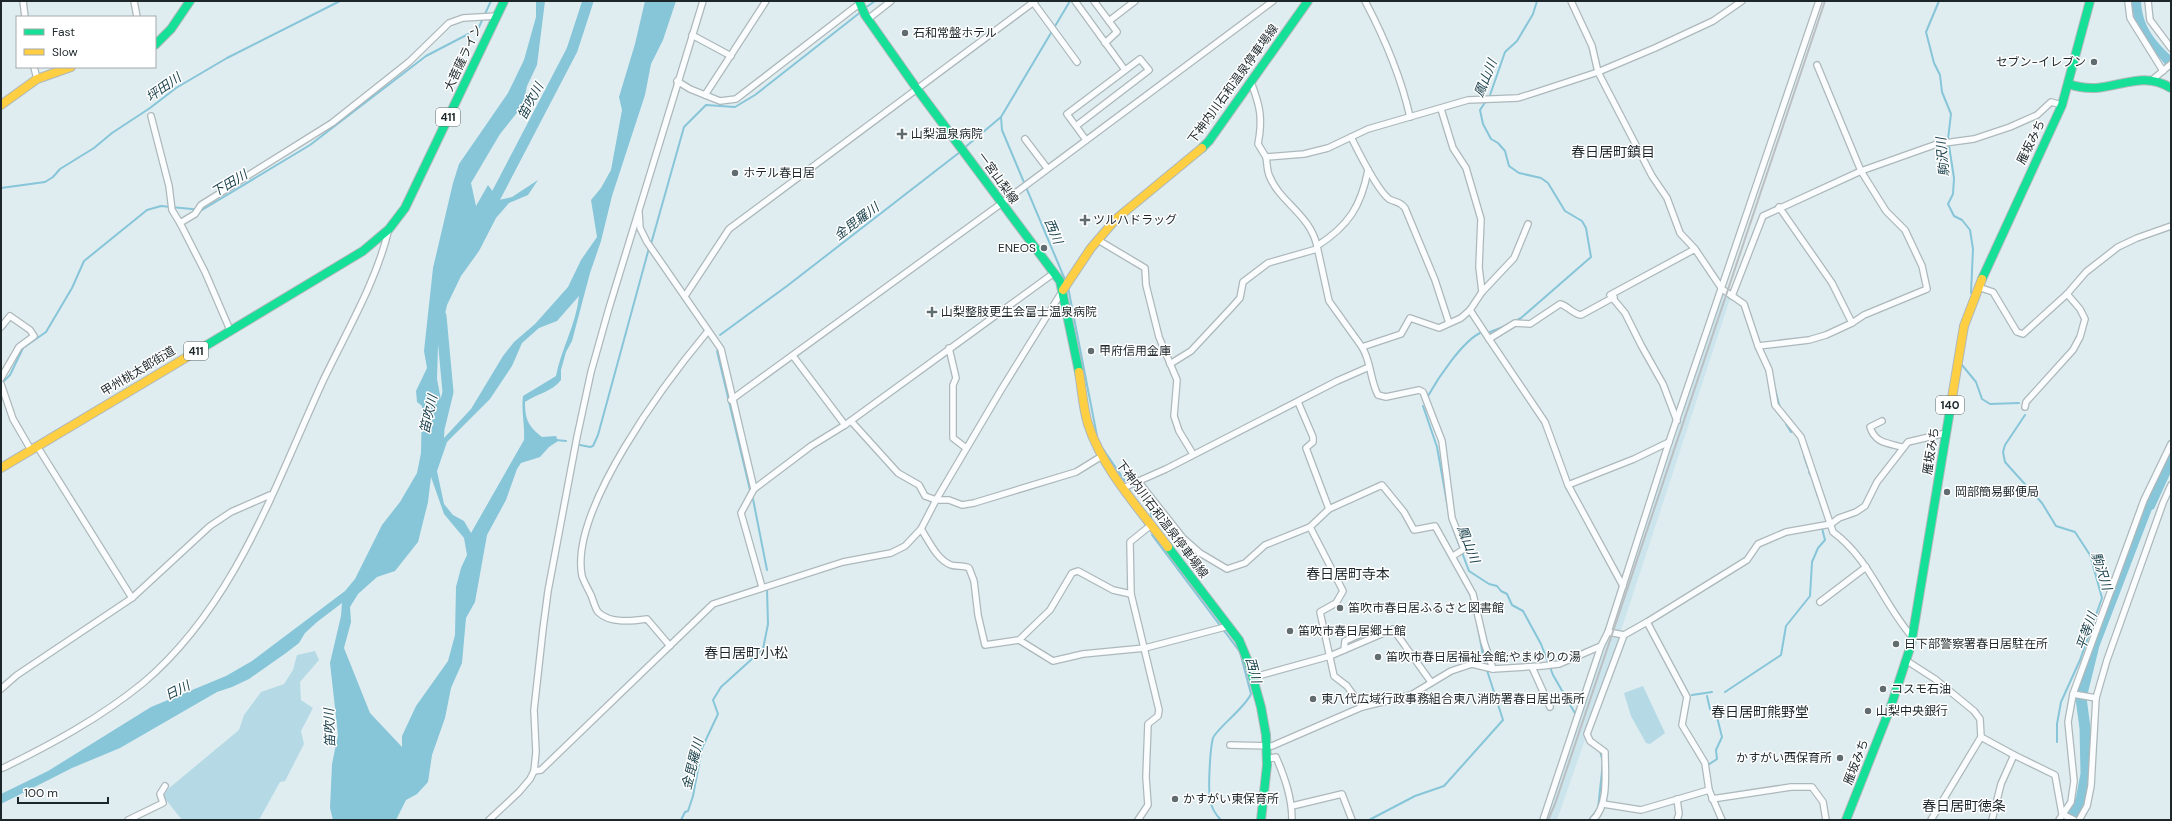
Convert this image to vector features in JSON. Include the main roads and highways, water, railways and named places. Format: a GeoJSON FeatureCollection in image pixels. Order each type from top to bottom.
{"type":"FeatureCollection","features":[{"type":"Feature","properties":{"kind":"main road"},"geometry":{"type":"LineString","coordinates":[[156,44],[171,29],[190,1]]}},
{"type":"Feature","properties":{"kind":"main road","name":"大菩薩ライン"},"geometry":{"type":"LineString","coordinates":[[388,231],[405,208],[493,16],[504,1]]}},
{"type":"Feature","properties":{"kind":"main road","name":"下神内川石和温泉停車場線"},"geometry":{"type":"LineString","coordinates":[[1261,820],[1267,746],[1254,677],[1248,658],[1239,640],[1123,488],[1102,456],[1088,423],[1066,286],[1111,223],[1126,209],[1198,153],[1209,141],[1308,1]]}},
{"type":"Feature","properties":{"kind":"main road","name":"雁坂みち"},"geometry":{"type":"LineString","coordinates":[[1846,820],[1907,661],[1913,638],[1964,326],[1978,287],[2062,105],[2069,84],[2090,1]]}},
{"type":"Feature","properties":{"kind":"main road","name":"一宮山梨線"},"geometry":{"type":"LineString","coordinates":[[863,10],[917,89],[1054,273],[1066,286]]}},
{"type":"Feature","properties":{"kind":"main road"},"geometry":{"type":"LineString","coordinates":[[1,105],[38,79],[68,68]]}},
{"type":"Feature","properties":{"kind":"main road"},"geometry":{"type":"LineString","coordinates":[[2069,84],[2095,90],[2135,79],[2152,80],[2171,88]]}},
{"type":"Feature","properties":{"kind":"main road","name":"甲州桃太郎街道"},"geometry":{"type":"LineString","coordinates":[[1,468],[355,256],[388,231]]}},
{"type":"Feature","properties":{"kind":"water"},"geometry":{"type":"Polygon","coordinates":[[[536,1],[545,1],[537,65],[527,86],[523,105],[500,134],[471,183],[476,206],[488,185],[499,200],[512,197],[538,180],[528,195],[509,203],[496,218],[479,251],[461,276],[447,305],[438,346],[437,379],[445,421],[444,438],[471,409],[503,356],[514,342],[535,324],[568,287],[581,260],[597,237],[591,200],[601,188],[611,170],[622,110],[619,97],[635,44],[645,1],[676,1],[663,40],[651,64],[645,95],[612,196],[601,241],[590,273],[572,341],[566,352],[561,370],[561,380],[549,390],[525,402],[527,418],[530,426],[542,437],[556,436],[558,441],[549,447],[540,457],[521,463],[517,469],[506,500],[487,535],[475,602],[466,618],[462,663],[451,688],[445,718],[432,755],[428,782],[417,794],[406,800],[396,820],[333,820],[330,808],[332,764],[338,735],[330,663],[341,616],[342,603],[305,633],[299,643],[249,679],[217,692],[120,748],[72,768],[1,804],[1,794],[48,771],[151,707],[226,676],[252,661],[345,591],[355,579],[382,525],[400,502],[417,473],[421,453],[422,406],[417,402],[416,391],[427,368],[424,351],[433,268],[453,183],[459,164],[508,93],[524,60],[536,17],[536,1]],[[579,296],[557,321],[539,328],[522,343],[512,366],[490,399],[447,442],[437,471],[444,504],[453,515],[464,521],[471,533],[524,440],[522,407],[523,396],[556,376],[561,356],[575,317],[579,296]],[[431,477],[428,502],[418,542],[395,571],[377,577],[358,594],[350,607],[351,622],[344,648],[370,713],[402,747],[402,736],[416,706],[448,661],[455,635],[456,587],[461,568],[467,555],[464,538],[444,514],[431,477]]]}},
{"type":"Feature","properties":{"kind":"water"},"geometry":{"type":"Polygon","coordinates":[[[2131,1],[2141,1],[2146,25],[2154,38],[2171,56],[2171,71],[2145,39],[2136,21],[2131,1]]]}},
{"type":"Feature","properties":{"kind":"water"},"geometry":{"type":"Polygon","coordinates":[[[2171,448],[2171,472],[2154,509],[2140,513],[2171,448]]]}},
{"type":"Feature","properties":{"kind":"waterway","name":"坪田川"},"geometry":{"type":"LineString","coordinates":[[1,188],[45,182],[53,177],[60,169],[94,148],[112,133],[150,108],[176,88],[227,58],[340,1]]}},
{"type":"Feature","properties":{"kind":"waterway","name":"下田川"},"geometry":{"type":"LineString","coordinates":[[2,383],[10,375],[23,348],[46,332],[72,288],[84,261],[147,210],[161,206],[202,210],[310,145],[426,56],[478,29],[491,1]]}},
{"type":"Feature","properties":{"kind":"waterway","name":"笛吹川"},"geometry":{"type":"LineString","coordinates":[[489,209],[572,50],[588,1]]}},
{"type":"Feature","properties":{"kind":"waterway"},"geometry":{"type":"LineString","coordinates":[[865,8],[875,1]]}},
{"type":"Feature","properties":{"kind":"waterway","name":"西川"},"geometry":{"type":"LineString","coordinates":[[963,149],[1001,117],[1070,1]]}},
{"type":"Feature","properties":{"kind":"waterway","name":"鳳山川"},"geometry":{"type":"LineString","coordinates":[[1489,98],[1505,52],[1517,41],[1533,14],[1537,1]]}},
{"type":"Feature","properties":{"kind":"waterway","name":"駒沢川"},"geometry":{"type":"LineString","coordinates":[[1939,1],[1926,32],[1934,63],[1940,75],[1942,92],[1951,114],[1948,139],[1954,178],[1953,194],[1948,204],[1954,216],[1962,220],[1970,230],[1973,249],[1971,293]]}},
{"type":"Feature","properties":{"kind":"waterway"},"geometry":{"type":"LineString","coordinates":[[651,244],[684,127],[706,105],[735,107],[755,95],[862,11]]}},
{"type":"Feature","properties":{"kind":"waterway","name":"鳳山川"},"geometry":{"type":"LineString","coordinates":[[1486,101],[1480,110],[1483,124],[1491,139],[1498,143],[1505,151],[1509,166],[1519,173],[1541,178],[1548,183],[1565,211],[1582,221],[1586,228],[1591,257],[1521,318],[1515,321]]}},
{"type":"Feature","properties":{"kind":"waterway","name":"西川"},"geometry":{"type":"LineString","coordinates":[[1001,117],[1002,130],[1066,282]]}},
{"type":"Feature","properties":{"kind":"waterway","name":"金毘羅川"},"geometry":{"type":"LineString","coordinates":[[720,335],[787,286],[960,152]]}},
{"type":"Feature","properties":{"kind":"waterway"},"geometry":{"type":"LineString","coordinates":[[580,445],[590,447],[593,446],[598,435],[649,248]]}},
{"type":"Feature","properties":{"kind":"waterway","name":"西川"},"geometry":{"type":"LineString","coordinates":[[1068,287],[1097,436]]}},
{"type":"Feature","properties":{"kind":"waterway","name":"笛吹川"},"geometry":{"type":"LineString","coordinates":[[440,425],[448,392],[441,316]]}},
{"type":"Feature","properties":{"kind":"waterway","name":"鳳山川"},"geometry":{"type":"LineString","coordinates":[[1490,332],[1508,325]]}},
{"type":"Feature","properties":{"kind":"waterway","name":"鳳山川"},"geometry":{"type":"LineString","coordinates":[[1428,396],[1458,352],[1480,333]]}},
{"type":"Feature","properties":{"kind":"waterway","name":"金毘羅川"},"geometry":{"type":"LineString","coordinates":[[717,351],[750,490]]}},
{"type":"Feature","properties":{"kind":"waterway","name":"駒沢川"},"geometry":{"type":"LineString","coordinates":[[1962,365],[1976,382],[1982,399],[1990,404],[2019,403]]}},
{"type":"Feature","properties":{"kind":"waterway"},"geometry":{"type":"LineString","coordinates":[[1775,389],[1780,408]]}},
{"type":"Feature","properties":{"kind":"waterway","name":"鳳山川"},"geometry":{"type":"LineString","coordinates":[[1423,406],[1437,447],[1449,514]]}},
{"type":"Feature","properties":{"kind":"waterway","name":"駒沢川"},"geometry":{"type":"LineString","coordinates":[[2025,415],[2005,445],[2003,452],[2005,462],[2042,503],[2056,526],[2075,532],[2090,555],[2102,598],[2080,660],[2061,702],[2057,724],[2057,742]]}},
{"type":"Feature","properties":{"kind":"waterway"},"geometry":{"type":"LineString","coordinates":[[1786,424],[1791,432]]}},
{"type":"Feature","properties":{"kind":"waterway"},"geometry":{"type":"LineString","coordinates":[[556,440],[566,441]]}},
{"type":"Feature","properties":{"kind":"waterway","name":"西川"},"geometry":{"type":"LineString","coordinates":[[1103,449],[1125,481]]}},
{"type":"Feature","properties":{"kind":"waterway"},"geometry":{"type":"LineString","coordinates":[[1804,456],[1808,468]]}},
{"type":"Feature","properties":{"kind":"waterway"},"geometry":{"type":"LineString","coordinates":[[1809,472],[1811,476]]}},
{"type":"Feature","properties":{"kind":"waterway"},"geometry":{"type":"LineString","coordinates":[[1813,481],[1818,497]]}},
{"type":"Feature","properties":{"kind":"waterway","name":"西川"},"geometry":{"type":"LineString","coordinates":[[1134,486],[1151,509],[1151,518]]}},
{"type":"Feature","properties":{"kind":"waterway","name":"金毘羅川"},"geometry":{"type":"LineString","coordinates":[[753,499],[767,570]]}},
{"type":"Feature","properties":{"kind":"waterway","name":"平等川"},"geometry":{"type":"LineString","coordinates":[[2070,820],[2081,800],[2086,774],[2085,728],[2081,698],[2094,645],[2150,499]]}},
{"type":"Feature","properties":{"kind":"waterway","name":"鳳山川"},"geometry":{"type":"LineString","coordinates":[[1452,526],[1469,571],[1489,584],[1497,586],[1501,591],[1507,594],[1512,605],[1523,611],[1541,644],[1553,675],[1576,715]]}},
{"type":"Feature","properties":{"kind":"waterway"},"geometry":{"type":"LineString","coordinates":[[1725,692],[1781,655],[1786,626],[1810,596],[1812,562],[1818,548],[1825,540],[1822,528]]}},
{"type":"Feature","properties":{"kind":"waterway","name":"西川"},"geometry":{"type":"LineString","coordinates":[[1152,535],[1240,652],[1251,694],[1243,706],[1215,734],[1213,738],[1210,759],[1209,793],[1212,808],[1221,820]]}},
{"type":"Feature","properties":{"kind":"waterway","name":"鳳山川"},"geometry":{"type":"LineString","coordinates":[[1461,578],[1471,596]]}},
{"type":"Feature","properties":{"kind":"waterway","name":"金毘羅川"},"geometry":{"type":"LineString","coordinates":[[681,820],[685,812],[688,811],[693,796],[702,748],[718,714],[713,700],[721,687],[763,649],[768,624],[767,589]]}},
{"type":"Feature","properties":{"kind":"waterway","name":"鳳山川"},"geometry":{"type":"LineString","coordinates":[[1369,820],[1415,796],[1444,786],[1503,720],[1484,661],[1477,622]]}},
{"type":"Feature","properties":{"kind":"waterway"},"geometry":{"type":"LineString","coordinates":[[1692,695],[1712,692]]}},
{"type":"Feature","properties":{"kind":"waterway"},"geometry":{"type":"LineString","coordinates":[[1707,696],[1710,709],[1717,717],[1722,737],[1716,750],[1717,759],[1708,765]]}},
{"type":"Feature","properties":{"kind":"waterway","name":"鳳山川"},"geometry":{"type":"LineString","coordinates":[[1589,820],[1598,809],[1603,762],[1600,751]]}},
{"type":"Feature","properties":{"kind":"railway"},"geometry":{"type":"LineString","coordinates":[[1548,820],[1555,804],[1825,1]]}},
{"type":"Feature","properties":{"kind":"place","name":"石和常盤ホテル"},"geometry":{"type":"Point","coordinates":[905,33]}},
{"type":"Feature","properties":{"kind":"place","name":"セブン-イレブン"},"geometry":{"type":"Point","coordinates":[2094,62]}},
{"type":"Feature","properties":{"kind":"place","name":"山梨温泉病院"},"geometry":{"type":"Point","coordinates":[902,134]}},
{"type":"Feature","properties":{"kind":"place","name":"ホテル春日居"},"geometry":{"type":"Point","coordinates":[735,173]}},
{"type":"Feature","properties":{"kind":"place","name":"ツルハドラッグ"},"geometry":{"type":"Point","coordinates":[1085,220]}},
{"type":"Feature","properties":{"kind":"place","name":"ENEOS"},"geometry":{"type":"Point","coordinates":[1044,248]}},
{"type":"Feature","properties":{"kind":"place","name":"山梨整肢更生会富士温泉病院"},"geometry":{"type":"Point","coordinates":[932,312]}},
{"type":"Feature","properties":{"kind":"place","name":"甲府信用金庫"},"geometry":{"type":"Point","coordinates":[1091,351]}},
{"type":"Feature","properties":{"kind":"place","name":"岡部簡易郵便局"},"geometry":{"type":"Point","coordinates":[1947,492]}},
{"type":"Feature","properties":{"kind":"place","name":"笛吹市春日居ふるさと図書館"},"geometry":{"type":"Point","coordinates":[1340,608]}},
{"type":"Feature","properties":{"kind":"place","name":"笛吹市春日居郷土館"},"geometry":{"type":"Point","coordinates":[1290,631]}},
{"type":"Feature","properties":{"kind":"place","name":"日下部警察署春日居駐在所"},"geometry":{"type":"Point","coordinates":[1896,644]}},
{"type":"Feature","properties":{"kind":"place","name":"笛吹市春日居福祉会館;やまゆりの湯"},"geometry":{"type":"Point","coordinates":[1378,657]}},
{"type":"Feature","properties":{"kind":"place","name":"コスモ石油"},"geometry":{"type":"Point","coordinates":[1883,689]}},
{"type":"Feature","properties":{"kind":"place","name":"東八代広域行政事務組合東八消防署春日居出張所"},"geometry":{"type":"Point","coordinates":[1313,699]}},
{"type":"Feature","properties":{"kind":"place","name":"山梨中央銀行"},"geometry":{"type":"Point","coordinates":[1868,711]}},
{"type":"Feature","properties":{"kind":"place","name":"かすがい西保育所"},"geometry":{"type":"Point","coordinates":[1840,758]}},
{"type":"Feature","properties":{"kind":"place","name":"かすがい東保育所"},"geometry":{"type":"Point","coordinates":[1175,799]}},
{"type":"Feature","properties":{"kind":"district","name":"春日居町鎮目"},"geometry":{"type":"Point","coordinates":[1613,152]}},
{"type":"Feature","properties":{"kind":"district","name":"春日居町寺本"},"geometry":{"type":"Point","coordinates":[1348,574]}},
{"type":"Feature","properties":{"kind":"district","name":"春日居町小松"},"geometry":{"type":"Point","coordinates":[746,653]}},
{"type":"Feature","properties":{"kind":"district","name":"春日居町熊野堂"},"geometry":{"type":"Point","coordinates":[1760,712]}},
{"type":"Feature","properties":{"kind":"district","name":"春日居町徳条"},"geometry":{"type":"Point","coordinates":[1964,806]}},
{"type":"Feature","properties":{"kind":"water label","name":"日川"},"geometry":{"type":"Point","coordinates":[177,690]}}]}
